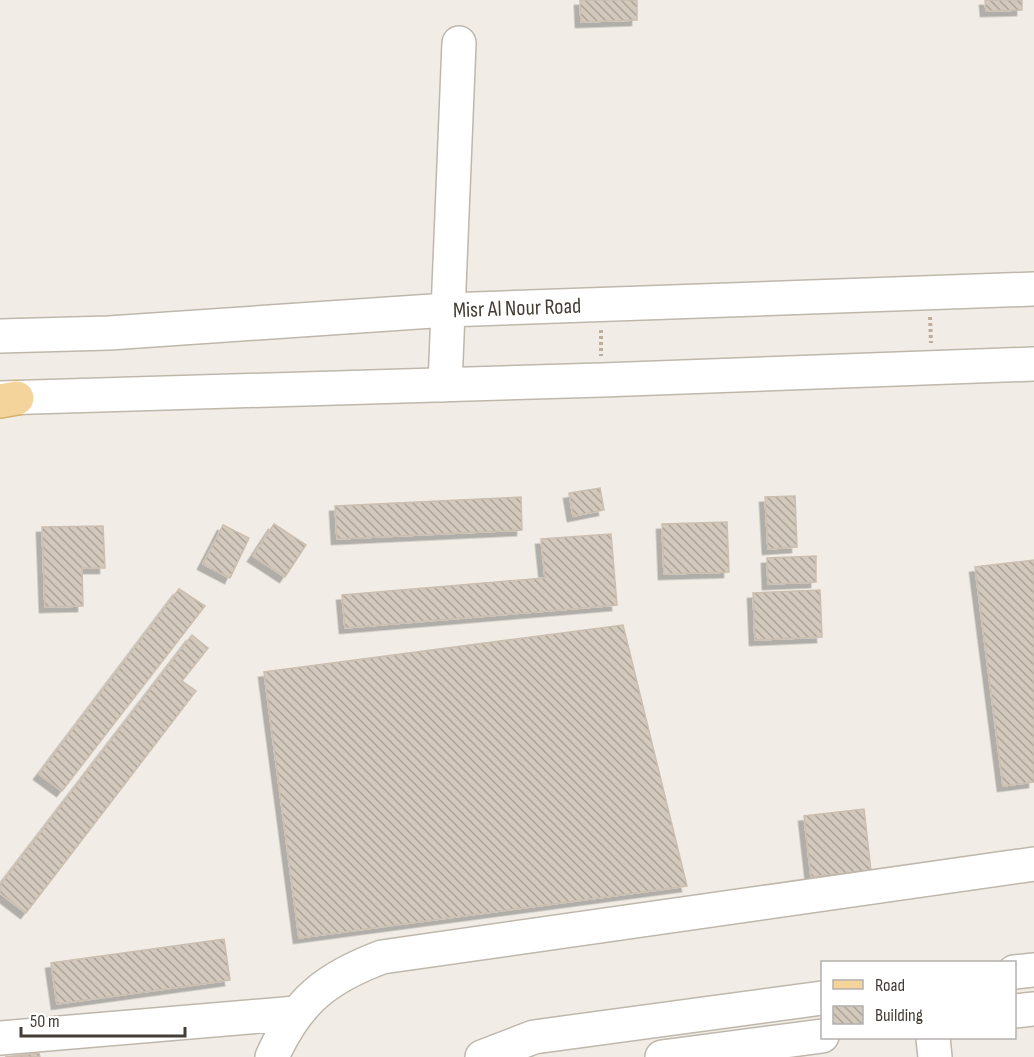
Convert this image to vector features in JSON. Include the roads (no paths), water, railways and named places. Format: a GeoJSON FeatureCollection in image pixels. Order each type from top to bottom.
{"type":"FeatureCollection","features":[{"type":"Feature","properties":{"kind":"street"},"geometry":{"type":"LineString","coordinates":[[445,385],[459,43]]}},
{"type":"Feature","properties":{"kind":"street","name":"Misr Al Nour Road"},"geometry":{"type":"LineString","coordinates":[[0,336],[109,333],[447,310],[1034,289]]}},
{"type":"Feature","properties":{"kind":"street"},"geometry":{"type":"LineString","coordinates":[[0,317],[44,317],[109,333]]}},
{"type":"Feature","properties":{"kind":"street"},"geometry":{"type":"LineString","coordinates":[[6,399],[1034,364]]}},
{"type":"Feature","properties":{"kind":"street"},"geometry":{"type":"LineString","coordinates":[[272,1057],[296,1013],[321,989],[350,969],[382,957],[1034,864]]}},
{"type":"Feature","properties":{"kind":"street"},"geometry":{"type":"LineString","coordinates":[[1016,972],[1034,970]]}},
{"type":"Feature","properties":{"kind":"street"},"geometry":{"type":"LineString","coordinates":[[482,1057],[534,1037],[821,998]]}},
{"type":"Feature","properties":{"kind":"street"},"geometry":{"type":"LineString","coordinates":[[1016,1011],[1034,1009]]}},
{"type":"Feature","properties":{"kind":"street"},"geometry":{"type":"LineString","coordinates":[[0,1038],[296,1013]]}},
{"type":"Feature","properties":{"kind":"street"},"geometry":{"type":"LineString","coordinates":[[683,1056],[821,1036]]}},
{"type":"Feature","properties":{"kind":"street"},"geometry":{"type":"LineString","coordinates":[[933,1039],[935,1057]]}}]}
